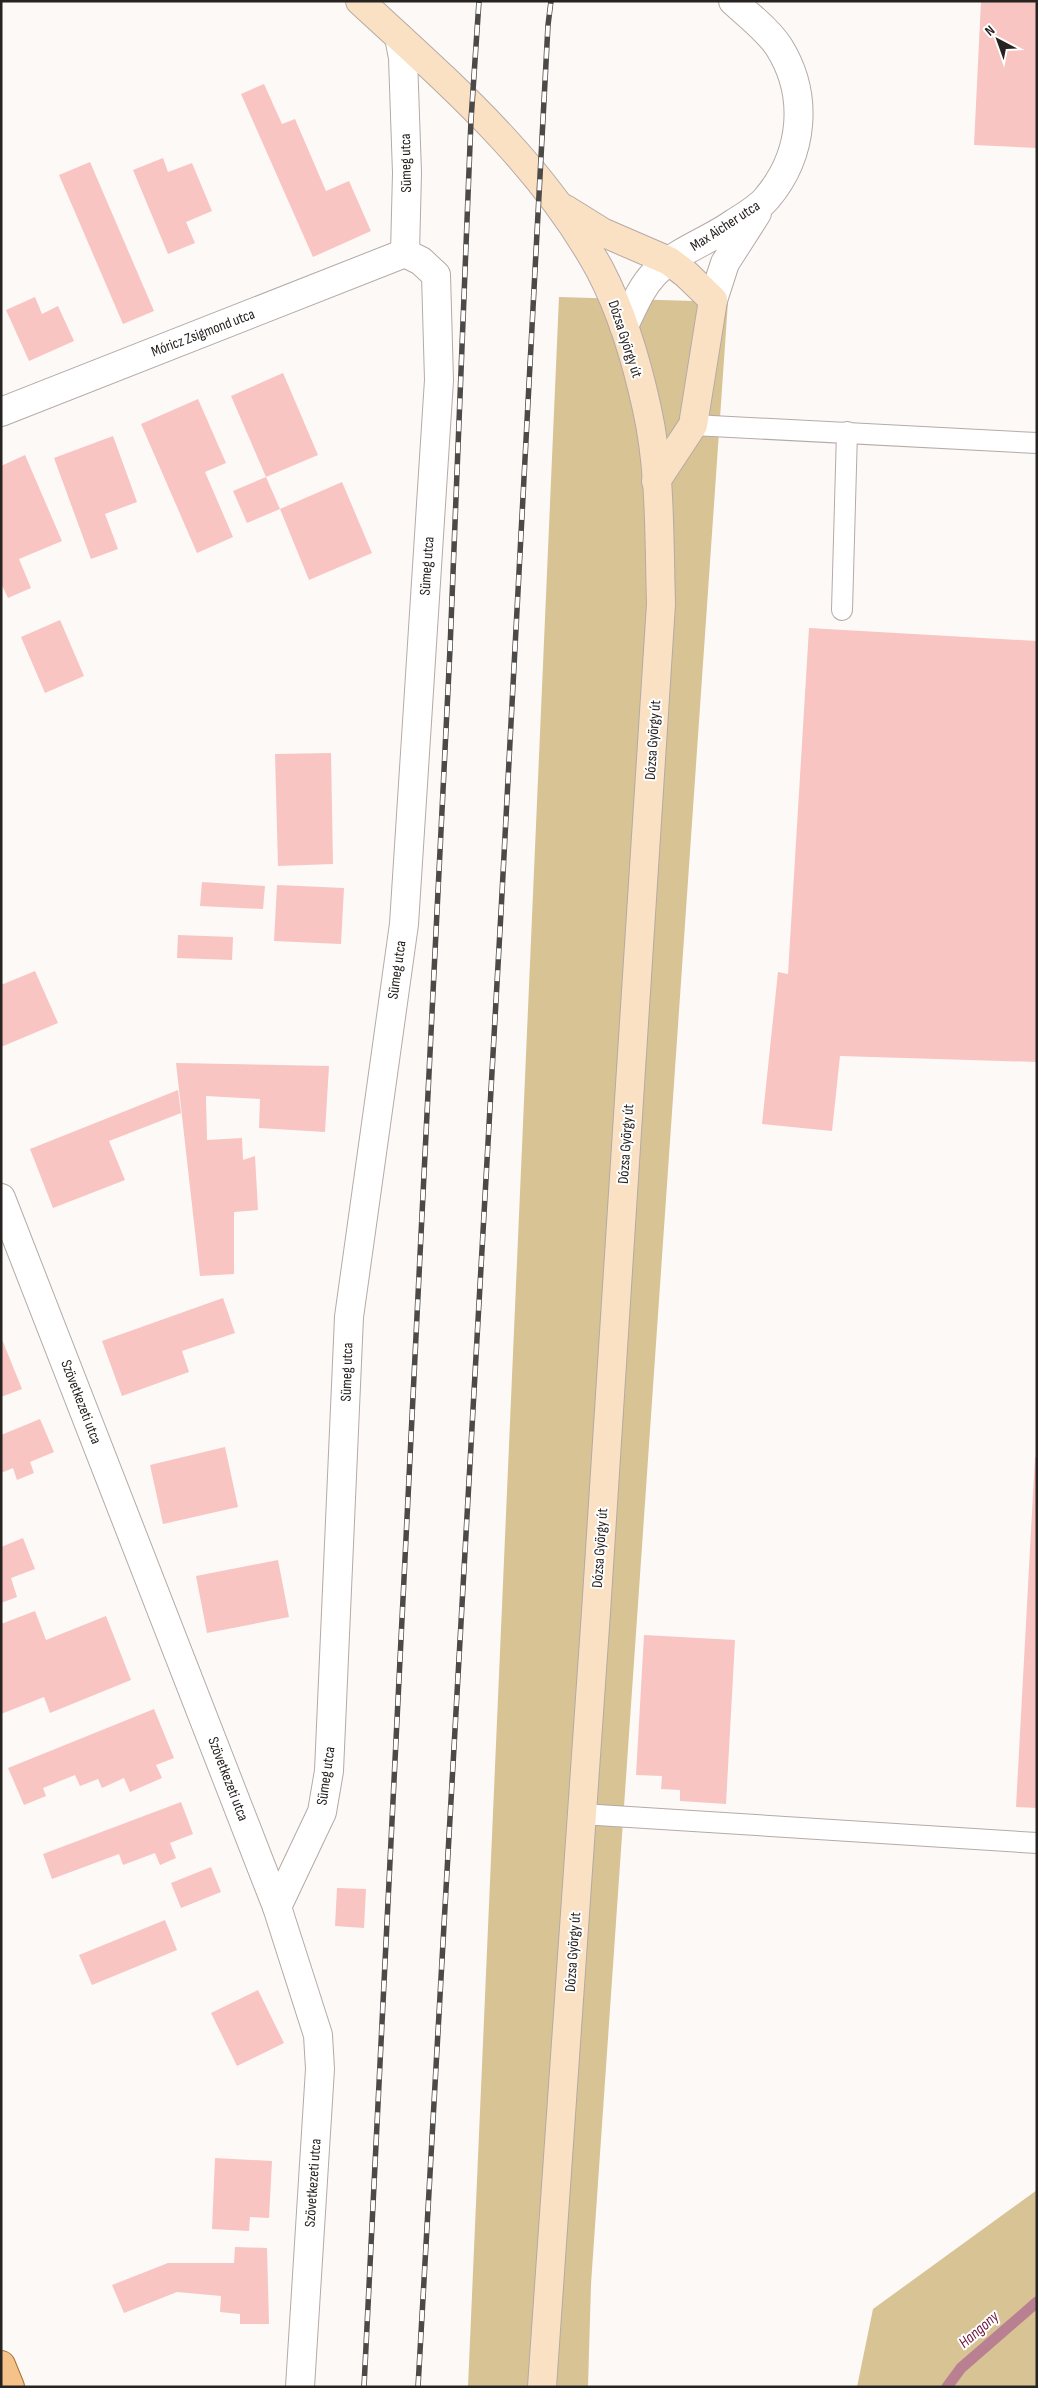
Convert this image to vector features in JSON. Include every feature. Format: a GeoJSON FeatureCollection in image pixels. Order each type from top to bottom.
{"type":"FeatureCollection","features":[{"type":"Feature","properties":{"kind":"main road","name":"Dózsa György út"},"geometry":{"type":"LineString","coordinates":[[360,1],[506,138],[559,206],[600,271],[624,326],[647,410],[656,481],[661,604],[582,1814],[542,2387]]}},
{"type":"Feature","properties":{"kind":"main road"},"geometry":{"type":"LineString","coordinates":[[559,206],[602,232],[669,261],[686,274],[712,300],[693,425],[656,481]]}},
{"type":"Feature","properties":{"kind":"main road"},"geometry":{"type":"LineString","coordinates":[[1,2364],[10,2387]]}},
{"type":"Feature","properties":{"kind":"street","name":"Max Aicher utca"},"geometry":{"type":"LineString","coordinates":[[624,326],[642,289],[655,273],[669,261],[733,224],[767,199],[788,166],[798,137],[800,105],[792,69],[778,44],[733,1]]}},
{"type":"Feature","properties":{"kind":"street","name":"Sümeg utca"},"geometry":{"type":"LineString","coordinates":[[278,1907],[322,1812],[329,1771],[350,1317],[404,924],[439,380],[436,275],[421,261],[405,254],[407,173],[403,58],[399,37]]}},
{"type":"Feature","properties":{"kind":"street"},"geometry":{"type":"LineString","coordinates":[[712,300],[725,263],[767,199]]}},
{"type":"Feature","properties":{"kind":"street","name":"Móricz Zsigmond utca"},"geometry":{"type":"LineString","coordinates":[[1,412],[405,254]]}},
{"type":"Feature","properties":{"kind":"street","name":"Szövetkezeti utca"},"geometry":{"type":"LineString","coordinates":[[1,1198],[278,1907],[318,2035],[320,2069],[300,2387]]}},
{"type":"Feature","properties":{"kind":"lane"},"geometry":{"type":"LineString","coordinates":[[693,425],[1037,443]]}},
{"type":"Feature","properties":{"kind":"lane"},"geometry":{"type":"LineString","coordinates":[[842,610],[847,432]]}},
{"type":"Feature","properties":{"kind":"lane"},"geometry":{"type":"LineString","coordinates":[[582,1814],[1037,1843]]}},
{"type":"Feature","properties":{"kind":"shaded area"},"geometry":{"type":"Polygon","coordinates":[[[559,297],[728,302],[591,2284],[588,2387],[468,2387],[559,297]]]}},
{"type":"Feature","properties":{"kind":"shaded area"},"geometry":{"type":"Polygon","coordinates":[[[1037,2190],[1037,2387],[857,2387],[873,2309],[1037,2190]]]}},
{"type":"Feature","properties":{"kind":"building"},"geometry":{"type":"Polygon","coordinates":[[[981,1],[1037,1],[1037,148],[974,145],[981,1]]]}},
{"type":"Feature","properties":{"kind":"building"},"geometry":{"type":"Polygon","coordinates":[[[264,84],[282,124],[295,119],[326,191],[349,181],[371,231],[313,257],[241,94],[264,84]]]}},
{"type":"Feature","properties":{"kind":"building"},"geometry":{"type":"Polygon","coordinates":[[[163,158],[168,172],[192,163],[212,211],[186,222],[195,243],[168,254],[133,170],[163,158]]]}},
{"type":"Feature","properties":{"kind":"building"},"geometry":{"type":"Polygon","coordinates":[[[90,162],[154,311],[123,324],[59,175],[90,162]]]}},
{"type":"Feature","properties":{"kind":"building"},"geometry":{"type":"Polygon","coordinates":[[[35,297],[42,314],[58,306],[74,341],[29,361],[6,310],[35,297]]]}},
{"type":"Feature","properties":{"kind":"building"},"geometry":{"type":"Polygon","coordinates":[[[283,373],[318,455],[266,477],[231,396],[283,373]]]}},
{"type":"Feature","properties":{"kind":"building"},"geometry":{"type":"Polygon","coordinates":[[[198,399],[226,463],[205,472],[233,537],[197,553],[141,424],[198,399]]]}},
{"type":"Feature","properties":{"kind":"building"},"geometry":{"type":"Polygon","coordinates":[[[113,436],[137,502],[105,514],[118,549],[91,559],[54,458],[113,436]]]}},
{"type":"Feature","properties":{"kind":"building"},"geometry":{"type":"Polygon","coordinates":[[[25,455],[62,541],[19,559],[31,588],[8,598],[1,583],[1,466],[25,455]]]}},
{"type":"Feature","properties":{"kind":"building"},"geometry":{"type":"Polygon","coordinates":[[[266,477],[280,509],[247,523],[233,491],[266,477]]]}},
{"type":"Feature","properties":{"kind":"building"},"geometry":{"type":"Polygon","coordinates":[[[342,482],[372,553],[309,580],[280,509],[342,482]]]}},
{"type":"Feature","properties":{"kind":"building"},"geometry":{"type":"Polygon","coordinates":[[[60,620],[84,676],[45,693],[21,637],[60,620]]]}},
{"type":"Feature","properties":{"kind":"building"},"geometry":{"type":"Polygon","coordinates":[[[809,628],[1037,641],[1037,1062],[840,1056],[832,1131],[762,1124],[778,972],[788,974],[809,628]]]}},
{"type":"Feature","properties":{"kind":"building"},"geometry":{"type":"Polygon","coordinates":[[[331,753],[333,864],[278,866],[275,754],[331,753]]]}},
{"type":"Feature","properties":{"kind":"building"},"geometry":{"type":"Polygon","coordinates":[[[202,882],[265,886],[263,909],[200,906],[202,882]]]}},
{"type":"Feature","properties":{"kind":"building"},"geometry":{"type":"Polygon","coordinates":[[[277,885],[344,888],[341,944],[274,941],[277,885]]]}},
{"type":"Feature","properties":{"kind":"building"},"geometry":{"type":"Polygon","coordinates":[[[178,935],[233,937],[232,960],[177,958],[178,935]]]}},
{"type":"Feature","properties":{"kind":"building"},"geometry":{"type":"Polygon","coordinates":[[[35,971],[58,1023],[1,1047],[1,985],[35,971]]]}},
{"type":"Feature","properties":{"kind":"building"},"geometry":{"type":"Polygon","coordinates":[[[176,1063],[329,1066],[325,1132],[259,1128],[260,1099],[206,1096],[207,1140],[242,1138],[243,1160],[255,1156],[258,1210],[234,1212],[234,1274],[200,1276],[176,1063]]]}},
{"type":"Feature","properties":{"kind":"building"},"geometry":{"type":"Polygon","coordinates":[[[178,1090],[181,1113],[109,1141],[125,1180],[53,1208],[30,1149],[178,1090]]]}},
{"type":"Feature","properties":{"kind":"building"},"geometry":{"type":"Polygon","coordinates":[[[223,1298],[235,1333],[182,1351],[189,1372],[122,1396],[102,1341],[223,1298]]]}},
{"type":"Feature","properties":{"kind":"building"},"geometry":{"type":"Polygon","coordinates":[[[1,1337],[22,1389],[1,1397],[1,1337]]]}},
{"type":"Feature","properties":{"kind":"building"},"geometry":{"type":"Polygon","coordinates":[[[40,1419],[54,1452],[30,1462],[34,1473],[17,1480],[13,1468],[1,1473],[1,1435],[40,1419]]]}},
{"type":"Feature","properties":{"kind":"building"},"geometry":{"type":"Polygon","coordinates":[[[225,1447],[238,1507],[163,1524],[150,1465],[225,1447]]]}},
{"type":"Feature","properties":{"kind":"building"},"geometry":{"type":"Polygon","coordinates":[[[1035,1457],[1037,1457],[1037,1808],[1016,1807],[1035,1457]]]}},
{"type":"Feature","properties":{"kind":"building"},"geometry":{"type":"Polygon","coordinates":[[[23,1538],[35,1569],[11,1578],[17,1597],[1,1603],[1,1547],[23,1538]]]}},
{"type":"Feature","properties":{"kind":"building"},"geometry":{"type":"Polygon","coordinates":[[[278,1560],[289,1617],[207,1633],[196,1576],[278,1560]]]}},
{"type":"Feature","properties":{"kind":"building"},"geometry":{"type":"Polygon","coordinates":[[[35,1611],[46,1640],[106,1616],[131,1680],[50,1713],[44,1697],[1,1714],[1,1624],[35,1611]]]}},
{"type":"Feature","properties":{"kind":"building"},"geometry":{"type":"Polygon","coordinates":[[[644,1635],[735,1640],[726,1804],[680,1801],[680,1790],[661,1789],[662,1776],[636,1775],[644,1635]]]}},
{"type":"Feature","properties":{"kind":"building"},"geometry":{"type":"Polygon","coordinates":[[[154,1709],[174,1758],[156,1765],[162,1778],[130,1792],[124,1778],[102,1788],[98,1779],[80,1786],[75,1775],[43,1788],[46,1796],[24,1805],[8,1768],[154,1709]]]}},
{"type":"Feature","properties":{"kind":"building"},"geometry":{"type":"Polygon","coordinates":[[[181,1802],[193,1834],[170,1843],[176,1858],[160,1865],[155,1853],[123,1865],[119,1854],[52,1879],[43,1854],[181,1802]]]}},
{"type":"Feature","properties":{"kind":"building"},"geometry":{"type":"Polygon","coordinates":[[[211,1867],[221,1892],[181,1908],[171,1883],[211,1867]]]}},
{"type":"Feature","properties":{"kind":"building"},"geometry":{"type":"Polygon","coordinates":[[[337,1888],[366,1889],[364,1928],[335,1926],[337,1888]]]}},
{"type":"Feature","properties":{"kind":"building"},"geometry":{"type":"Polygon","coordinates":[[[165,1920],[177,1950],[92,1985],[79,1955],[165,1920]]]}},
{"type":"Feature","properties":{"kind":"building"},"geometry":{"type":"Polygon","coordinates":[[[258,1990],[284,2043],[237,2066],[211,2013],[258,1990]]]}},
{"type":"Feature","properties":{"kind":"building"},"geometry":{"type":"Polygon","coordinates":[[[215,2158],[272,2161],[269,2218],[250,2217],[249,2231],[212,2229],[215,2158]]]}},
{"type":"Feature","properties":{"kind":"building"},"geometry":{"type":"Polygon","coordinates":[[[235,2247],[267,2248],[269,2324],[240,2324],[240,2314],[220,2312],[221,2296],[177,2292],[124,2313],[112,2285],[168,2263],[234,2263],[235,2247]]]}},
{"type":"Feature","properties":{"kind":"waterway","name":"Hangony"},"geometry":{"type":"LineString","coordinates":[[947,2387],[961,2368],[1037,2302]]}},
{"type":"Feature","properties":{"kind":"railway"},"geometry":{"type":"LineString","coordinates":[[364,2387],[450,649],[471,120],[479,1]]}},
{"type":"Feature","properties":{"kind":"railway"},"geometry":{"type":"LineString","coordinates":[[418,2387],[501,912],[548,25],[551,1]]}}]}
